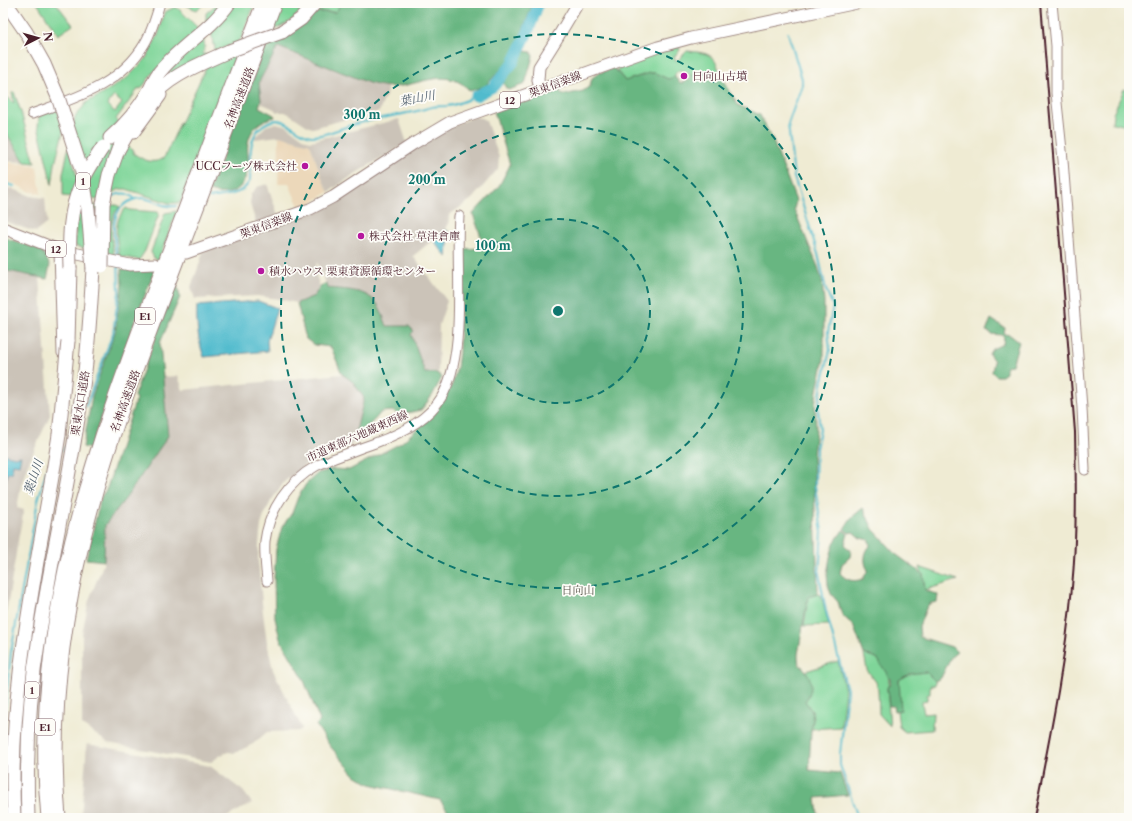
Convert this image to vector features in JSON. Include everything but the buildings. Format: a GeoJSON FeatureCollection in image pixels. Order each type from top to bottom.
{"type":"FeatureCollection","features":[{"type":"Feature","properties":{"kind":"highway","name":"1"},"geometry":{"type":"LineString","coordinates":[[6,3],[26,32],[44,64],[58,97],[82,172],[88,209],[107,265]]}},
{"type":"Feature","properties":{"kind":"highway"},"geometry":{"type":"LineString","coordinates":[[107,265],[103,204],[113,144],[123,126],[149,91],[157,75],[214,21],[229,3]]}},
{"type":"Feature","properties":{"kind":"highway","name":"名神高速道路"},"geometry":{"type":"LineString","coordinates":[[48,818],[45,790],[44,739],[52,637],[63,577],[76,520],[104,428],[148,306],[263,3]]}},
{"type":"Feature","properties":{"kind":"highway","name":"名神高速道路"},"geometry":{"type":"LineString","coordinates":[[60,818],[57,790],[56,740],[58,693],[64,638],[74,579],[87,523],[116,425],[160,304],[275,3]]}},
{"type":"Feature","properties":{"kind":"highway"},"geometry":{"type":"LineString","coordinates":[[14,818],[13,758],[17,693],[28,613],[59,435],[68,341],[70,233],[72,211],[80,185],[113,144],[130,128],[158,90],[200,64],[282,32],[301,19],[315,3]]}},
{"type":"Feature","properties":{"kind":"highway","name":"栗東水口道路"},"geometry":{"type":"LineString","coordinates":[[28,818],[29,747],[33,682],[38,638],[58,533],[80,403],[100,312],[107,265]]}},
{"type":"Feature","properties":{"kind":"main road"},"geometry":{"type":"LineString","coordinates":[[540,89],[538,80],[539,67],[578,3]]}},
{"type":"Feature","properties":{"kind":"main road","name":"栗東信楽線"},"geometry":{"type":"LineString","coordinates":[[186,253],[310,209],[333,197],[412,144],[450,122],[658,47],[691,38],[857,3]]}},
{"type":"Feature","properties":{"kind":"main road","name":"12"},"geometry":{"type":"LineString","coordinates":[[3,228],[59,250],[107,265],[135,266],[155,264]]}},
{"type":"Feature","properties":{"kind":"street"},"geometry":{"type":"LineString","coordinates":[[32,114],[81,96],[108,82],[119,74],[133,60],[145,43],[154,24],[160,3]]}},
{"type":"Feature","properties":{"kind":"street"},"geometry":{"type":"LineString","coordinates":[[1052,3],[1056,46],[1056,93],[1082,408],[1085,470]]}},
{"type":"Feature","properties":{"kind":"street","name":"市道東部六地蔵東西線"},"geometry":{"type":"LineString","coordinates":[[267,581],[265,557],[266,541],[270,523],[274,509],[292,483],[316,466],[388,438],[414,425],[428,413],[440,399],[448,384],[454,364],[458,326],[459,216]]}},
{"type":"Feature","properties":{"kind":"street"},"geometry":{"type":"LineString","coordinates":[[59,250],[63,389],[66,422]]}},
{"type":"Feature","properties":{"kind":"shaded area"},"geometry":{"type":"Polygon","coordinates":[[[278,47],[369,83],[387,87],[386,97],[379,112],[369,113],[313,128],[285,112],[277,112],[261,103],[259,82],[278,47]]]}},
{"type":"Feature","properties":{"kind":"shaded area"},"geometry":{"type":"Polygon","coordinates":[[[475,117],[482,118],[486,121],[499,157],[498,169],[472,199],[449,215],[448,225],[445,230],[413,256],[447,301],[439,325],[437,373],[425,373],[411,334],[387,326],[379,306],[356,291],[328,288],[317,262],[315,272],[320,287],[314,296],[297,303],[257,296],[195,299],[191,287],[203,252],[277,225],[444,129],[475,117]]]}},
{"type":"Feature","properties":{"kind":"shaded area"},"geometry":{"type":"Polygon","coordinates":[[[399,119],[407,143],[356,173],[329,192],[323,181],[310,144],[279,136],[255,139],[255,137],[266,126],[276,123],[287,126],[306,140],[311,141],[399,119]]]}},
{"type":"Feature","properties":{"kind":"shaded area"},"geometry":{"type":"Polygon","coordinates":[[[3,128],[25,162],[3,161],[3,128]]]}},
{"type":"Feature","properties":{"kind":"shaded area"},"geometry":{"type":"Polygon","coordinates":[[[279,136],[310,144],[323,181],[329,192],[300,209],[289,184],[278,184],[279,136]]]}},
{"type":"Feature","properties":{"kind":"shaded area"},"geometry":{"type":"Polygon","coordinates":[[[3,162],[32,165],[37,167],[41,194],[31,192],[15,184],[7,182],[3,176],[3,162]]]}},
{"type":"Feature","properties":{"kind":"shaded area"},"geometry":{"type":"Polygon","coordinates":[[[267,184],[278,215],[256,223],[250,204],[251,194],[257,187],[267,184]]]}},
{"type":"Feature","properties":{"kind":"shaded area"},"geometry":{"type":"Polygon","coordinates":[[[6,189],[13,189],[31,196],[45,198],[47,223],[36,232],[3,221],[3,196],[6,189]]]}},
{"type":"Feature","properties":{"kind":"shaded area"},"geometry":{"type":"Polygon","coordinates":[[[3,270],[40,278],[50,415],[27,466],[21,486],[17,508],[24,510],[3,632],[3,270]]]}},
{"type":"Feature","properties":{"kind":"shaded area"},"geometry":{"type":"Polygon","coordinates":[[[342,374],[353,382],[364,398],[353,444],[305,465],[284,482],[271,501],[261,525],[258,560],[267,642],[273,670],[302,728],[300,731],[267,732],[253,744],[235,753],[228,752],[221,755],[211,762],[108,743],[82,725],[82,634],[89,600],[103,565],[105,525],[126,498],[168,436],[163,377],[178,376],[183,390],[342,374]]]}},
{"type":"Feature","properties":{"kind":"shaded area"},"geometry":{"type":"Polygon","coordinates":[[[87,744],[210,766],[243,791],[252,803],[225,818],[81,818],[87,744]]]}},
{"type":"Feature","properties":{"kind":"green space"},"geometry":{"type":"Polygon","coordinates":[[[37,3],[56,3],[73,25],[58,35],[37,3]]]}},
{"type":"Feature","properties":{"kind":"green space"},"geometry":{"type":"Polygon","coordinates":[[[182,3],[211,3],[205,4],[196,10],[182,3]]]}},
{"type":"Feature","properties":{"kind":"green space"},"geometry":{"type":"Polygon","coordinates":[[[218,3],[255,3],[242,37],[238,42],[214,52],[215,45],[213,45],[211,29],[206,21],[206,13],[218,3]]]}},
{"type":"Feature","properties":{"kind":"green space"},"geometry":{"type":"Polygon","coordinates":[[[282,3],[308,3],[291,21],[270,32],[282,3]]]}},
{"type":"Feature","properties":{"kind":"green space"},"geometry":{"type":"Polygon","coordinates":[[[323,3],[341,3],[336,12],[316,12],[323,3]]]}},
{"type":"Feature","properties":{"kind":"green space"},"geometry":{"type":"Polygon","coordinates":[[[341,3],[533,3],[518,44],[510,60],[485,86],[470,91],[461,84],[443,78],[394,87],[369,83],[278,47],[259,82],[261,100],[259,107],[275,117],[261,122],[251,133],[248,145],[248,166],[244,181],[240,187],[227,193],[209,191],[266,43],[293,31],[316,12],[336,12],[341,3]]]}},
{"type":"Feature","properties":{"kind":"green space"},"geometry":{"type":"Polygon","coordinates":[[[175,7],[179,9],[199,29],[152,74],[141,89],[139,88],[116,119],[118,121],[85,169],[73,126],[75,117],[87,102],[127,78],[145,60],[158,35],[165,12],[175,7]],[[114,96],[107,105],[115,112],[122,103],[114,96]]]}},
{"type":"Feature","properties":{"kind":"green space"},"geometry":{"type":"Polygon","coordinates":[[[203,37],[205,47],[203,54],[211,55],[162,80],[162,77],[203,37]]]}},
{"type":"Feature","properties":{"kind":"green space"},"geometry":{"type":"Polygon","coordinates":[[[679,47],[680,50],[674,57],[675,60],[678,60],[687,51],[706,54],[714,59],[721,77],[706,81],[695,72],[690,76],[686,71],[679,70],[675,74],[675,77],[668,79],[655,73],[649,73],[625,81],[618,72],[618,66],[655,51],[679,47]]]}},
{"type":"Feature","properties":{"kind":"green space"},"geometry":{"type":"Polygon","coordinates":[[[523,51],[531,52],[533,56],[525,84],[509,90],[503,83],[517,64],[523,51]]]}},
{"type":"Feature","properties":{"kind":"green space"},"geometry":{"type":"Polygon","coordinates":[[[237,53],[180,203],[169,203],[126,189],[120,189],[112,193],[111,178],[126,145],[134,151],[133,153],[144,160],[156,161],[164,158],[207,65],[237,53]]]}},
{"type":"Feature","properties":{"kind":"green space","name":"日向山"},"geometry":{"type":"Polygon","coordinates":[[[614,68],[625,81],[649,73],[655,73],[668,79],[675,77],[682,83],[689,80],[690,76],[695,72],[706,81],[721,77],[738,105],[760,115],[773,141],[796,201],[794,209],[818,267],[822,281],[824,302],[824,359],[815,405],[816,429],[813,455],[818,594],[808,597],[798,658],[799,664],[806,671],[811,683],[810,694],[805,701],[812,711],[813,720],[809,770],[840,773],[848,795],[816,798],[818,815],[810,818],[453,818],[440,800],[370,784],[355,775],[330,746],[316,725],[320,721],[303,678],[280,639],[275,618],[274,579],[276,549],[282,527],[292,513],[298,497],[306,484],[318,473],[333,469],[349,470],[401,443],[433,415],[452,385],[457,368],[459,352],[462,249],[485,248],[473,214],[499,186],[510,165],[494,111],[557,88],[563,95],[583,91],[590,86],[592,78],[599,73],[614,68]]]}},
{"type":"Feature","properties":{"kind":"green space"},"geometry":{"type":"Polygon","coordinates":[[[1124,89],[1129,91],[1128,126],[1112,123],[1113,114],[1124,89]]]}},
{"type":"Feature","properties":{"kind":"green space"},"geometry":{"type":"Polygon","coordinates":[[[14,92],[35,163],[25,162],[3,128],[3,100],[7,97],[14,103],[12,93],[14,92]]]}},
{"type":"Feature","properties":{"kind":"green space"},"geometry":{"type":"Polygon","coordinates":[[[57,109],[64,128],[55,164],[52,185],[38,126],[39,116],[57,109]]]}},
{"type":"Feature","properties":{"kind":"green space"},"geometry":{"type":"Polygon","coordinates":[[[119,142],[100,200],[91,199],[87,178],[111,143],[119,142]]]}},
{"type":"Feature","properties":{"kind":"green space"},"geometry":{"type":"Polygon","coordinates":[[[69,145],[78,182],[72,197],[63,196],[63,174],[69,145]]]}},
{"type":"Feature","properties":{"kind":"green space"},"geometry":{"type":"Polygon","coordinates":[[[117,205],[120,207],[113,217],[111,230],[114,256],[75,246],[77,206],[117,205]]]}},
{"type":"Feature","properties":{"kind":"green space"},"geometry":{"type":"Polygon","coordinates":[[[126,208],[130,210],[158,212],[159,214],[145,251],[139,260],[119,256],[116,230],[119,219],[126,208]]]}},
{"type":"Feature","properties":{"kind":"green space"},"geometry":{"type":"Polygon","coordinates":[[[177,211],[158,261],[154,258],[151,252],[165,213],[177,211]]]}},
{"type":"Feature","properties":{"kind":"green space"},"geometry":{"type":"Polygon","coordinates":[[[3,237],[41,250],[50,265],[47,279],[3,270],[3,237]]]}},
{"type":"Feature","properties":{"kind":"green space"},"geometry":{"type":"Polygon","coordinates":[[[156,266],[90,449],[83,447],[92,396],[115,332],[122,285],[121,269],[138,270],[156,266]]]}},
{"type":"Feature","properties":{"kind":"green space"},"geometry":{"type":"Polygon","coordinates":[[[326,283],[328,288],[356,291],[368,296],[378,305],[387,326],[409,326],[414,331],[411,334],[425,373],[437,373],[442,377],[432,396],[421,410],[398,415],[394,411],[381,412],[367,426],[356,431],[364,398],[353,382],[342,374],[331,347],[314,345],[306,339],[297,303],[314,296],[320,287],[326,283]]]}},
{"type":"Feature","properties":{"kind":"green space"},"geometry":{"type":"Polygon","coordinates":[[[175,284],[178,288],[180,297],[160,343],[168,436],[126,498],[105,525],[104,561],[86,559],[101,497],[107,488],[136,399],[134,396],[175,284]]]}},
{"type":"Feature","properties":{"kind":"green space"},"geometry":{"type":"Polygon","coordinates":[[[991,319],[1005,328],[1004,334],[1010,335],[1019,342],[1012,365],[1006,366],[1006,373],[1002,376],[996,376],[992,372],[994,361],[989,354],[992,349],[1003,344],[1004,337],[1001,335],[991,334],[990,332],[986,331],[991,319]]]}},
{"type":"Feature","properties":{"kind":"green space"},"geometry":{"type":"Polygon","coordinates":[[[863,508],[873,529],[897,555],[923,574],[925,590],[938,595],[937,602],[931,603],[927,606],[919,626],[920,637],[952,647],[957,652],[951,657],[941,678],[935,681],[926,672],[909,674],[899,680],[901,710],[894,711],[893,706],[889,706],[887,688],[890,684],[890,679],[877,658],[864,654],[853,625],[842,615],[838,602],[831,594],[828,585],[827,574],[830,557],[834,543],[843,530],[848,534],[845,544],[848,549],[851,550],[850,557],[842,564],[840,573],[845,578],[856,580],[863,579],[868,570],[865,564],[865,558],[866,551],[870,546],[869,540],[860,538],[853,532],[849,533],[844,529],[851,518],[863,508]]]}},
{"type":"Feature","properties":{"kind":"green space"},"geometry":{"type":"Polygon","coordinates":[[[919,567],[958,580],[925,590],[923,574],[919,567]]]}},
{"type":"Feature","properties":{"kind":"green space"},"geometry":{"type":"Polygon","coordinates":[[[818,594],[821,595],[829,625],[804,626],[808,597],[818,594]]]}},
{"type":"Feature","properties":{"kind":"green space"},"geometry":{"type":"Polygon","coordinates":[[[864,654],[877,658],[888,676],[889,684],[887,688],[890,726],[879,714],[878,690],[876,682],[867,670],[864,654]]]}},
{"type":"Feature","properties":{"kind":"green space"},"geometry":{"type":"Polygon","coordinates":[[[838,661],[845,690],[841,727],[811,729],[813,720],[805,701],[810,690],[809,678],[806,671],[838,661]]]}},
{"type":"Feature","properties":{"kind":"green space"},"geometry":{"type":"Polygon","coordinates":[[[926,672],[935,681],[935,685],[930,685],[930,694],[927,695],[927,700],[923,701],[922,703],[924,714],[933,713],[932,730],[905,732],[899,727],[897,711],[900,710],[899,680],[909,674],[926,672]]]}},
{"type":"Feature","properties":{"kind":"water"},"geometry":{"type":"Polygon","coordinates":[[[445,230],[449,233],[447,257],[433,240],[445,230]]]}},
{"type":"Feature","properties":{"kind":"water"},"geometry":{"type":"Polygon","coordinates":[[[258,301],[277,308],[267,341],[268,351],[204,357],[198,332],[197,306],[258,301]]]}},
{"type":"Feature","properties":{"kind":"water"},"geometry":{"type":"Polygon","coordinates":[[[3,454],[15,457],[21,456],[19,465],[13,464],[12,473],[7,473],[3,495],[3,454]]]}},
{"type":"Feature","properties":{"kind":"waterway","name":"葉山川"},"geometry":{"type":"LineString","coordinates":[[476,96],[493,87],[513,63],[528,32],[539,3]]}},
{"type":"Feature","properties":{"kind":"waterway"},"geometry":{"type":"LineString","coordinates":[[788,33],[802,79],[802,85],[788,124],[794,177],[818,254],[826,290],[833,306],[828,332],[830,350],[818,410],[820,430],[816,448],[815,486],[822,532],[819,574],[826,611],[847,690],[840,765],[858,818]]}},
{"type":"Feature","properties":{"kind":"waterway","name":"葉山川"},"geometry":{"type":"LineString","coordinates":[[209,198],[232,194],[243,190],[247,186],[250,180],[251,150],[254,137],[257,131],[270,121],[283,121],[305,134],[316,136],[366,121],[432,107],[454,105],[476,96]]}},
{"type":"Feature","properties":{"kind":"waterway"},"geometry":{"type":"LineString","coordinates":[[7,184],[14,186]]}},
{"type":"Feature","properties":{"kind":"waterway"},"geometry":{"type":"LineString","coordinates":[[110,198],[117,194],[123,193],[132,196],[135,199]]}},
{"type":"Feature","properties":{"kind":"waterway","name":"葉山川"},"geometry":{"type":"LineString","coordinates":[[117,259],[114,228],[117,213],[121,207],[130,201],[143,198],[167,206],[176,206]]}},
{"type":"Feature","properties":{"kind":"waterway","name":"葉山川"},"geometry":{"type":"LineString","coordinates":[[86,406],[113,333],[119,292],[118,265]]}},
{"type":"Feature","properties":{"kind":"waterway","name":"葉山川"},"geometry":{"type":"LineString","coordinates":[[62,450],[69,444]]}},
{"type":"Feature","properties":{"kind":"waterway","name":"葉山川"},"geometry":{"type":"LineString","coordinates":[[3,782],[5,708],[11,652],[38,500],[47,469]]}},
{"type":"Feature","properties":{"kind":"railway"},"geometry":{"type":"LineString","coordinates":[[1034,818],[1056,703],[1069,616],[1074,568],[1076,510],[1075,432],[1041,3]]}},
{"type":"Feature","properties":{"kind":"place","name":"日向山古墳"},"geometry":{"type":"Point","coordinates":[684,76]}},
{"type":"Feature","properties":{"kind":"place","name":"UCCフーヅ株式会社"},"geometry":{"type":"Point","coordinates":[305,166]}},
{"type":"Feature","properties":{"kind":"place","name":"株式会社 草津倉庫"},"geometry":{"type":"Point","coordinates":[361,236]}},
{"type":"Feature","properties":{"kind":"place","name":"積水ハウス 栗東資源循環センター"},"geometry":{"type":"Point","coordinates":[261,271]}}]}
